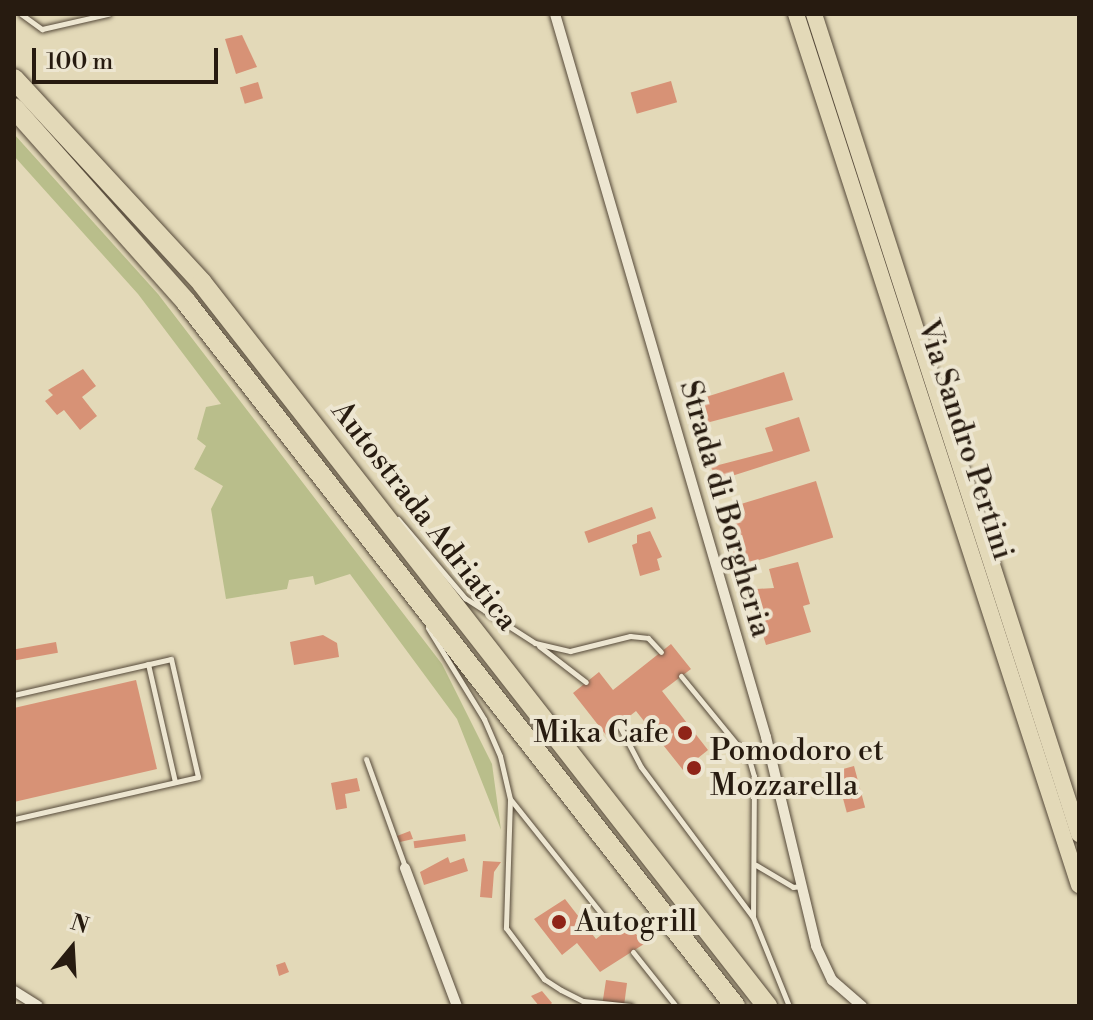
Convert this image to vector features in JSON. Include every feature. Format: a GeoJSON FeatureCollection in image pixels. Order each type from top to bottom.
{"type":"FeatureCollection","features":[{"type":"Feature","properties":{"kind":"highway","name":"Autostrada Adriatica"},"geometry":{"type":"LineString","coordinates":[[14,79],[202,283],[767,1006]]}},
{"type":"Feature","properties":{"kind":"highway","name":"Autostrada Adriatica"},"geometry":{"type":"LineString","coordinates":[[14,108],[186,302],[735,1006]]}},
{"type":"Feature","properties":{"kind":"main road","name":"Via Sandro Pertini"},"geometry":{"type":"LineString","coordinates":[[796,14],[1079,885]]}},
{"type":"Feature","properties":{"kind":"main road","name":"Via Sandro Pertini"},"geometry":{"type":"LineString","coordinates":[[814,14],[1079,834]]}},
{"type":"Feature","properties":{"kind":"street","name":"Strada di Borgheria"},"geometry":{"type":"LineString","coordinates":[[555,14],[766,737],[823,965],[862,1006]]}},
{"type":"Feature","properties":{"kind":"street"},"geometry":{"type":"LineString","coordinates":[[405,868],[457,1006]]}},
{"type":"Feature","properties":{"kind":"street"},"geometry":{"type":"LineString","coordinates":[[14,991],[38,1006]]}},
{"type":"Feature","properties":{"kind":"lane"},"geometry":{"type":"LineString","coordinates":[[21,14],[42,29],[108,14]]}},
{"type":"Feature","properties":{"kind":"lane"},"geometry":{"type":"LineString","coordinates":[[357,478],[465,598],[535,643],[586,682]]}},
{"type":"Feature","properties":{"kind":"lane"},"geometry":{"type":"LineString","coordinates":[[356,517],[484,719],[510,799],[506,928],[544,979],[561,990],[583,1001],[631,1006]]}},
{"type":"Feature","properties":{"kind":"lane"},"geometry":{"type":"LineString","coordinates":[[535,643],[570,651],[639,637],[648,638],[661,652]]}},
{"type":"Feature","properties":{"kind":"lane"},"geometry":{"type":"LineString","coordinates":[[14,695],[171,659],[198,777],[14,819]]}},
{"type":"Feature","properties":{"kind":"lane"},"geometry":{"type":"LineString","coordinates":[[148,664],[175,782]]}},
{"type":"Feature","properties":{"kind":"lane"},"geometry":{"type":"LineString","coordinates":[[681,676],[749,759],[757,797],[753,917]]}},
{"type":"Feature","properties":{"kind":"lane"},"geometry":{"type":"LineString","coordinates":[[619,725],[641,767],[753,917],[789,1006]]}},
{"type":"Feature","properties":{"kind":"lane"},"geometry":{"type":"LineString","coordinates":[[366,759],[405,868]]}},
{"type":"Feature","properties":{"kind":"lane"},"geometry":{"type":"LineString","coordinates":[[510,799],[612,927]]}},
{"type":"Feature","properties":{"kind":"lane"},"geometry":{"type":"LineString","coordinates":[[756,865],[793,887],[802,886]]}},
{"type":"Feature","properties":{"kind":"lane"},"geometry":{"type":"LineString","coordinates":[[633,952],[676,1006]]}},
{"type":"Feature","properties":{"kind":"green space"},"geometry":{"type":"Polygon","coordinates":[[[14,134],[158,294],[442,664],[492,764],[501,830],[457,719],[350,574],[315,585],[313,576],[289,580],[287,589],[226,599],[211,509],[223,486],[194,469],[206,446],[197,439],[206,407],[221,404],[138,294],[14,156],[14,134]]]}},
{"type":"Feature","properties":{"kind":"building"},"geometry":{"type":"Polygon","coordinates":[[[242,35],[257,67],[236,74],[225,39],[242,35]]]}},
{"type":"Feature","properties":{"kind":"building"},"geometry":{"type":"Polygon","coordinates":[[[671,81],[677,102],[637,114],[631,93],[671,81]]]}},
{"type":"Feature","properties":{"kind":"building"},"geometry":{"type":"Polygon","coordinates":[[[258,82],[263,98],[245,104],[240,88],[258,82]]]}},
{"type":"Feature","properties":{"kind":"building"},"geometry":{"type":"Polygon","coordinates":[[[83,369],[96,386],[82,397],[97,416],[80,430],[64,410],[57,415],[45,401],[53,395],[48,390],[83,369]]]}},
{"type":"Feature","properties":{"kind":"building"},"geometry":{"type":"Polygon","coordinates":[[[784,372],[793,400],[691,427],[684,404],[784,372]]]}},
{"type":"Feature","properties":{"kind":"building"},"geometry":{"type":"Polygon","coordinates":[[[799,417],[810,451],[716,481],[711,467],[773,451],[765,428],[799,417]]]}},
{"type":"Feature","properties":{"kind":"building"},"geometry":{"type":"Polygon","coordinates":[[[816,481],[833,537],[735,568],[718,511],[816,481]]]}},
{"type":"Feature","properties":{"kind":"building"},"geometry":{"type":"Polygon","coordinates":[[[652,507],[656,518],[588,543],[584,532],[652,507]]]}},
{"type":"Feature","properties":{"kind":"building"},"geometry":{"type":"Polygon","coordinates":[[[650,531],[662,557],[657,559],[660,570],[640,576],[632,545],[637,543],[637,535],[650,531]]]}},
{"type":"Feature","properties":{"kind":"building"},"geometry":{"type":"Polygon","coordinates":[[[798,562],[810,604],[803,606],[811,632],[766,645],[757,615],[764,613],[761,604],[746,608],[741,590],[774,588],[769,569],[798,562]]]}},
{"type":"Feature","properties":{"kind":"building"},"geometry":{"type":"Polygon","coordinates":[[[323,635],[337,643],[339,657],[294,665],[290,642],[323,635]]]}},
{"type":"Feature","properties":{"kind":"building"},"geometry":{"type":"Polygon","coordinates":[[[56,642],[58,653],[16,660],[14,649],[56,642]]]}},
{"type":"Feature","properties":{"kind":"building"},"geometry":{"type":"Polygon","coordinates":[[[671,644],[691,669],[662,691],[708,750],[683,770],[636,711],[606,735],[573,693],[599,672],[613,690],[671,644]]]}},
{"type":"Feature","properties":{"kind":"building"},"geometry":{"type":"Polygon","coordinates":[[[136,680],[157,769],[14,802],[14,708],[136,680]]]}},
{"type":"Feature","properties":{"kind":"building"},"geometry":{"type":"Polygon","coordinates":[[[854,766],[865,808],[847,812],[836,771],[854,766]]]}},
{"type":"Feature","properties":{"kind":"building"},"geometry":{"type":"Polygon","coordinates":[[[357,778],[360,791],[345,794],[347,808],[336,810],[331,783],[357,778]]]}},
{"type":"Feature","properties":{"kind":"building"},"geometry":{"type":"Polygon","coordinates":[[[410,831],[413,839],[400,842],[397,836],[410,831]]]}},
{"type":"Feature","properties":{"kind":"building"},"geometry":{"type":"Polygon","coordinates":[[[465,834],[466,841],[414,848],[414,841],[465,834]]]}},
{"type":"Feature","properties":{"kind":"building"},"geometry":{"type":"Polygon","coordinates":[[[448,857],[450,863],[464,858],[468,871],[424,885],[420,872],[448,857]]]}},
{"type":"Feature","properties":{"kind":"building"},"geometry":{"type":"Polygon","coordinates":[[[483,861],[501,862],[494,872],[492,898],[480,897],[483,861]]]}},
{"type":"Feature","properties":{"kind":"building"},"geometry":{"type":"Polygon","coordinates":[[[565,899],[596,939],[623,918],[644,944],[600,972],[577,943],[562,955],[534,919],[565,899]]]}},
{"type":"Feature","properties":{"kind":"building"},"geometry":{"type":"Polygon","coordinates":[[[285,962],[289,972],[279,976],[276,965],[285,962]]]}},
{"type":"Feature","properties":{"kind":"building"},"geometry":{"type":"Polygon","coordinates":[[[606,980],[627,983],[624,1006],[602,1006],[606,980]]]}},
{"type":"Feature","properties":{"kind":"building"},"geometry":{"type":"Polygon","coordinates":[[[542,991],[552,1003],[549,1006],[539,1006],[531,996],[542,991]]]}},
{"type":"Feature","properties":{"kind":"place","name":"Mika Cafe"},"geometry":{"type":"Point","coordinates":[685,733]}},
{"type":"Feature","properties":{"kind":"place","name":"Pomodoro et Mozzarella"},"geometry":{"type":"Point","coordinates":[694,768]}},
{"type":"Feature","properties":{"kind":"place","name":"Autogrill"},"geometry":{"type":"Point","coordinates":[559,922]}}]}
